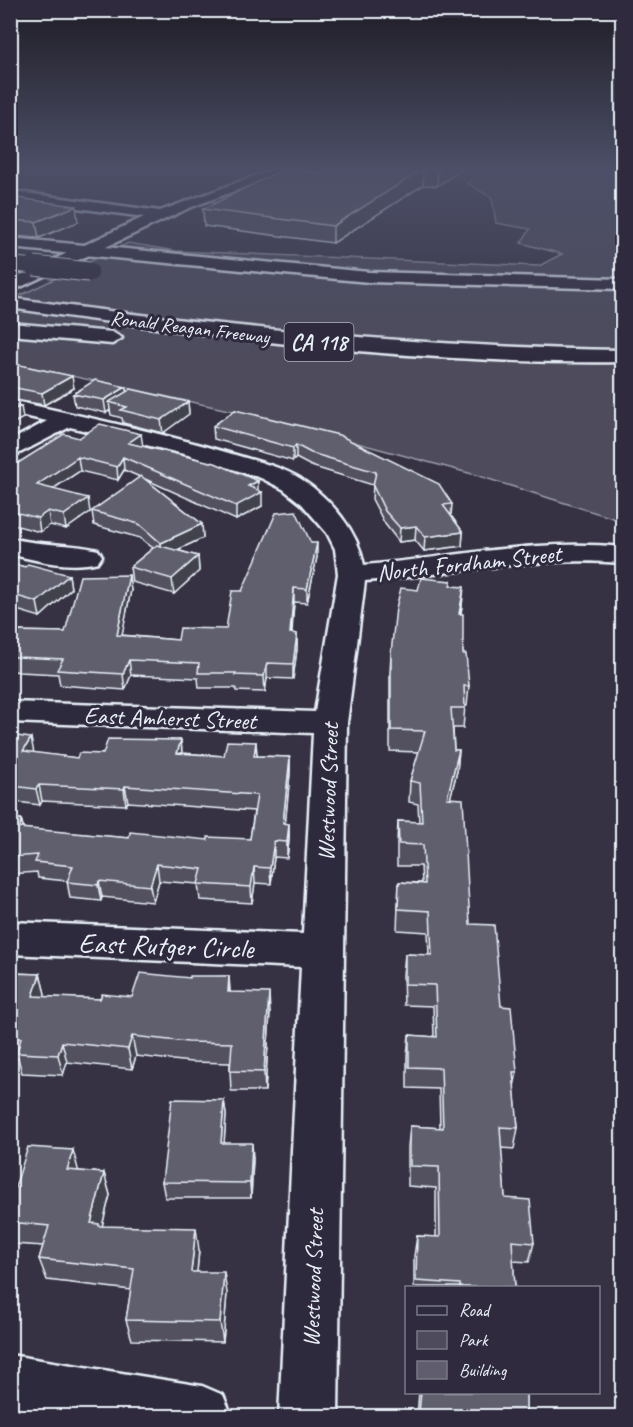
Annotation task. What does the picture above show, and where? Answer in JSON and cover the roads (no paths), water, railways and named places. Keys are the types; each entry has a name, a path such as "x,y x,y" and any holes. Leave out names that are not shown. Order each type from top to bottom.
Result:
{"main road":[{"path":"13,298 78,249 106,234"},
{"path":"10,276 115,234"},
{"path":"10,243 369,277 622,284"},
{"name":"Ronald Reagan Freeway","path":"10,264 111,274"},
{"name":"CA 118","path":"348,292 622,296"},
{"name":"Ronald Reagan Freeway","path":"13,298 284,339 492,353 622,356"},
{"path":"10,329 128,340"},
{"path":"175,344 352,357 622,363"},
{"name":"Westwood Street","path":"10,406 241,463 292,484 311,499 339,531 348,549 352,574 330,723 309,1416"},
{"path":"10,451 66,420"},
{"path":"10,546 38,553 88,556"},
{"name":"North Fordham Street","path":"352,574 393,572 533,553 622,555"},
{"name":"East Amherst Street","path":"10,712 124,718 330,723"},
{"name":"East Rutger Circle","path":"10,938 322,951"},
{"path":"10,1384 202,1416"}]}
